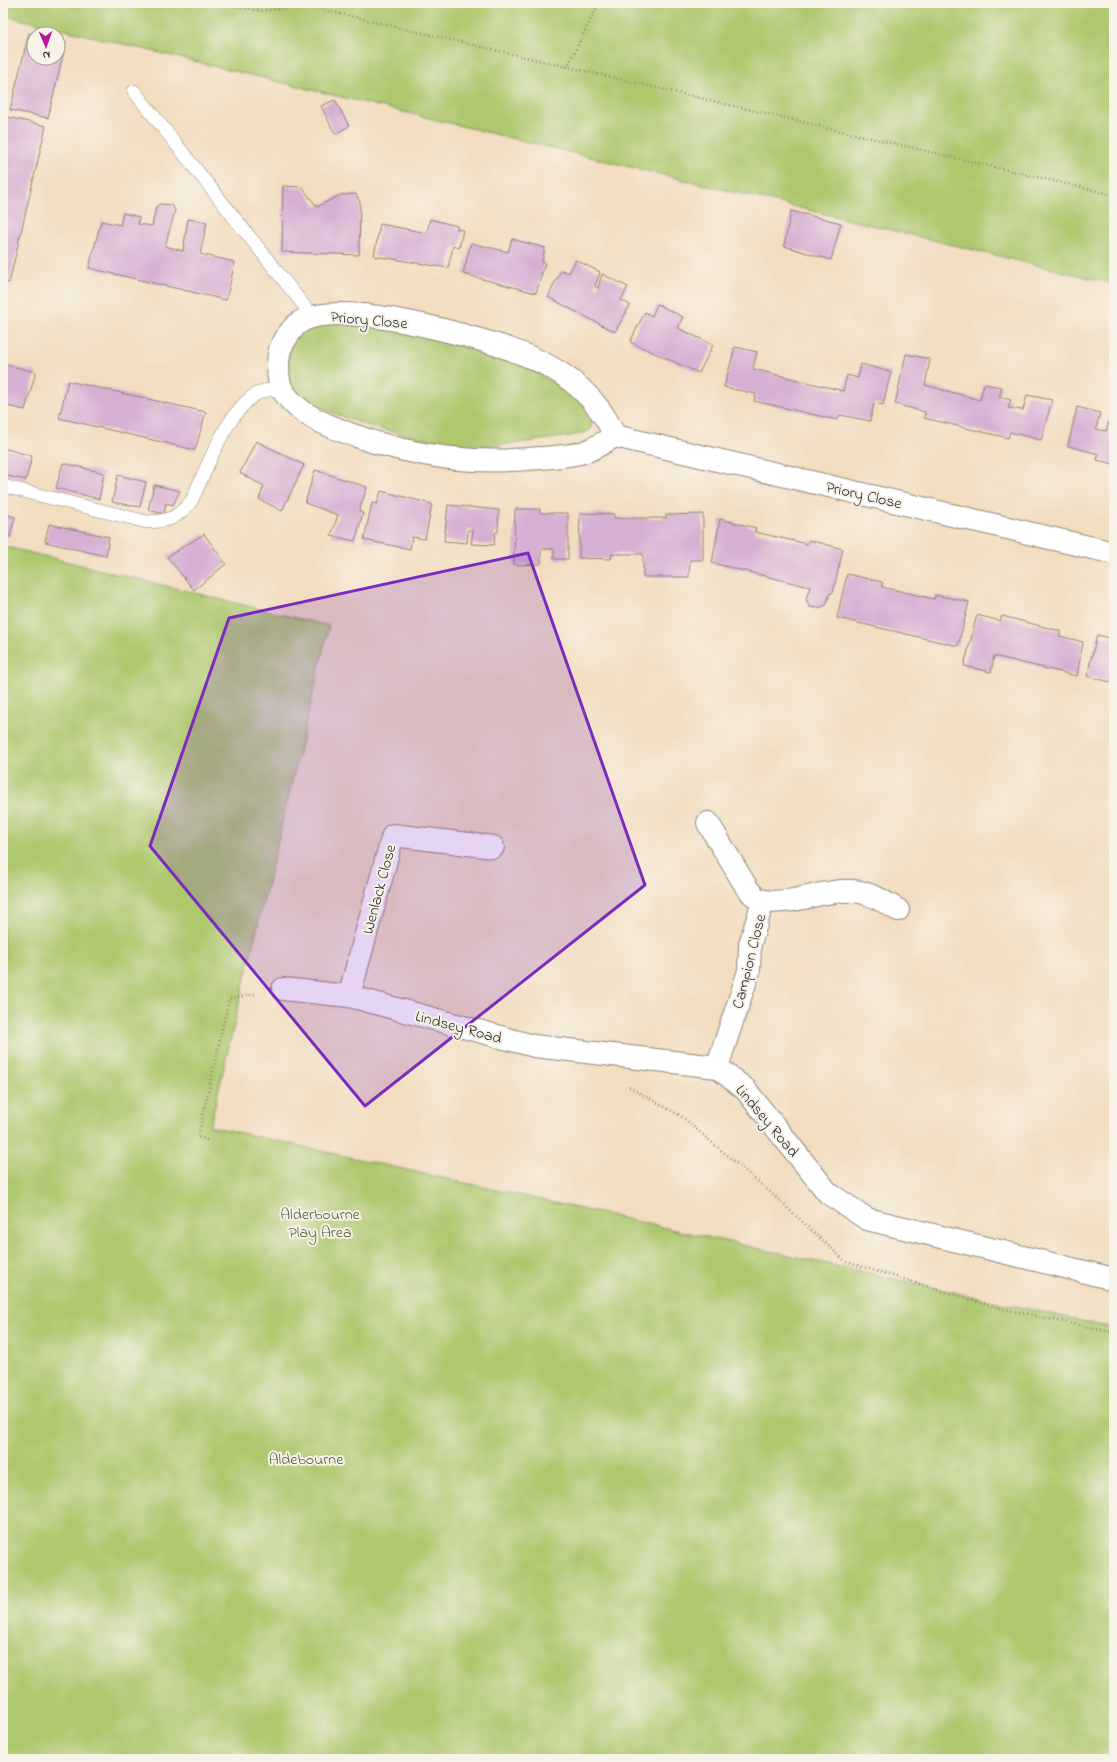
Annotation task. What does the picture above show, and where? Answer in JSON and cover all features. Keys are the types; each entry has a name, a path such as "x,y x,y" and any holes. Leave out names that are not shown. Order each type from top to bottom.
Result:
{"street":[{"name":"Priory Close","path":"281,389 278,353 288,334 299,323 313,317 329,314 405,322 496,344 543,362 565,374 593,400 607,419 615,436 1114,553"},
{"path":"281,389 296,406 309,416 331,427 405,452 450,460 512,461 566,456 586,451 615,436"},
{"path":"708,823 747,888 753,895 763,901 795,900 852,891 862,892 898,910"},
{"name":"Wenlack Close","path":"349,996 393,835 493,847"},
{"name":"Campion Close","path":"717,1067 749,971 750,944 763,901"},
{"name":"Lindsey Road","path":"283,989 349,996 534,1046 717,1067 745,1089 828,1193 867,1219 1114,1279"}],"lane":[{"path":"134,92 313,317"},
{"path":"3,486 147,522 167,521 184,510 192,500 229,422 241,406 262,392 281,389"}],"path":[{"path":"218,3 261,11 307,6 1114,195"},
{"path":"567,67 599,3"},
{"path":"207,1140 198,1137 229,999 283,989"}],"highlighted area":[{"path":"528,553 645,885 365,1106 150,846 229,618"}],"green space":[{"path":"3,3 1114,3 1114,284 66,30 66,26 48,26 3,15"},
{"path":"376,322 516,361 564,389 587,407 593,418 590,430 570,436 505,444 479,445 437,441 392,432 348,419 310,402 296,390 286,375 291,340 306,324"},
{"name":"Aldebourne","path":"3,546 329,626 210,1126 1114,1328 1114,1759 3,1759"}],"building":[{"path":"26,45 26,66 60,66 48,118 10,110"},
{"path":"335,100 349,126 335,134 321,106"},
{"path":"7,117 46,126 9,283 3,281 3,133"},
{"path":"283,186 302,187 317,207 340,195 356,194 360,202 359,255 282,252"},
{"path":"160,204 172,205 175,211 165,246 183,251 188,219 207,222 200,254 235,262 226,300 89,268 101,221 120,225 123,213 139,217 138,224 152,226 156,207"},
{"path":"791,211 841,223 831,260 784,246"},
{"path":"430,219 457,226 457,229 463,230 459,248 453,246 448,268 374,256 380,224 427,233"},
{"path":"512,239 545,248 542,262 545,263 536,293 463,274 471,243 508,252"},
{"path":"576,260 600,272 595,286 598,288 602,274 628,287 621,300 630,305 615,332 548,297 561,270 569,273"},
{"path":"657,304 683,317 678,328 713,345 699,373 630,342 645,312 652,316"},
{"path":"735,347 757,352 753,369 843,391 847,375 858,378 861,364 891,372 883,405 874,403 870,421 840,415 837,420 754,401 756,394 724,387"},
{"path":"906,354 930,359 925,385 980,400 984,384 1002,387 999,397 1011,400 1008,408 1023,410 1027,395 1052,400 1041,440 1010,432 1008,438 924,418 925,412 895,404"},
{"path":"3,364 36,372 25,410 3,405"},
{"path":"68,381 206,412 195,450 59,418"},
{"path":"1114,404 1114,464 1097,460 1099,454 1068,446 1077,407 1100,413 1096,429 1106,431"},
{"path":"256,441 304,465 282,511 259,499 264,486 240,473"},
{"path":"3,448 32,456 26,480 3,475"},
{"path":"63,463 104,473 99,499 56,488"},
{"path":"315,470 367,487 359,512 363,513 355,541 331,536 338,515 305,503"},
{"path":"118,475 146,482 140,507 112,502"},
{"path":"154,485 180,491 173,505 166,503 164,514 148,510"},
{"path":"381,491 432,504 425,539 412,537 410,549 364,540 372,503 377,504"},
{"path":"448,505 499,510 498,532 495,533 494,545 471,544 473,530 468,530 467,543 444,541"},
{"path":"515,509 540,509 540,513 568,513 568,559 554,559 554,549 541,549 541,564 514,565"},
{"path":"580,513 614,514 614,518 666,518 666,515 703,514 703,560 690,560 689,577 643,577 643,554 612,554 611,559 579,558"},
{"path":"3,514 15,517 10,537 3,536"},
{"path":"720,519 756,528 755,532 807,544 809,540 843,549 833,593 830,593 826,605 818,608 810,607 806,599 810,587 712,563"},
{"path":"49,524 109,537 106,556 45,542"},
{"path":"204,534 226,564 194,590 167,557"},
{"path":"847,574 882,582 882,587 934,599 935,595 969,602 958,646 837,618"},
{"path":"977,615 1000,621 1002,616 1060,631 1060,636 1083,642 1077,676 994,656 991,672 964,666"},
{"path":"1097,635 1114,639 1114,683 1087,676"}],"park label":[{"name":"Alderbourne Play Area","path":"320,1222"}]}
